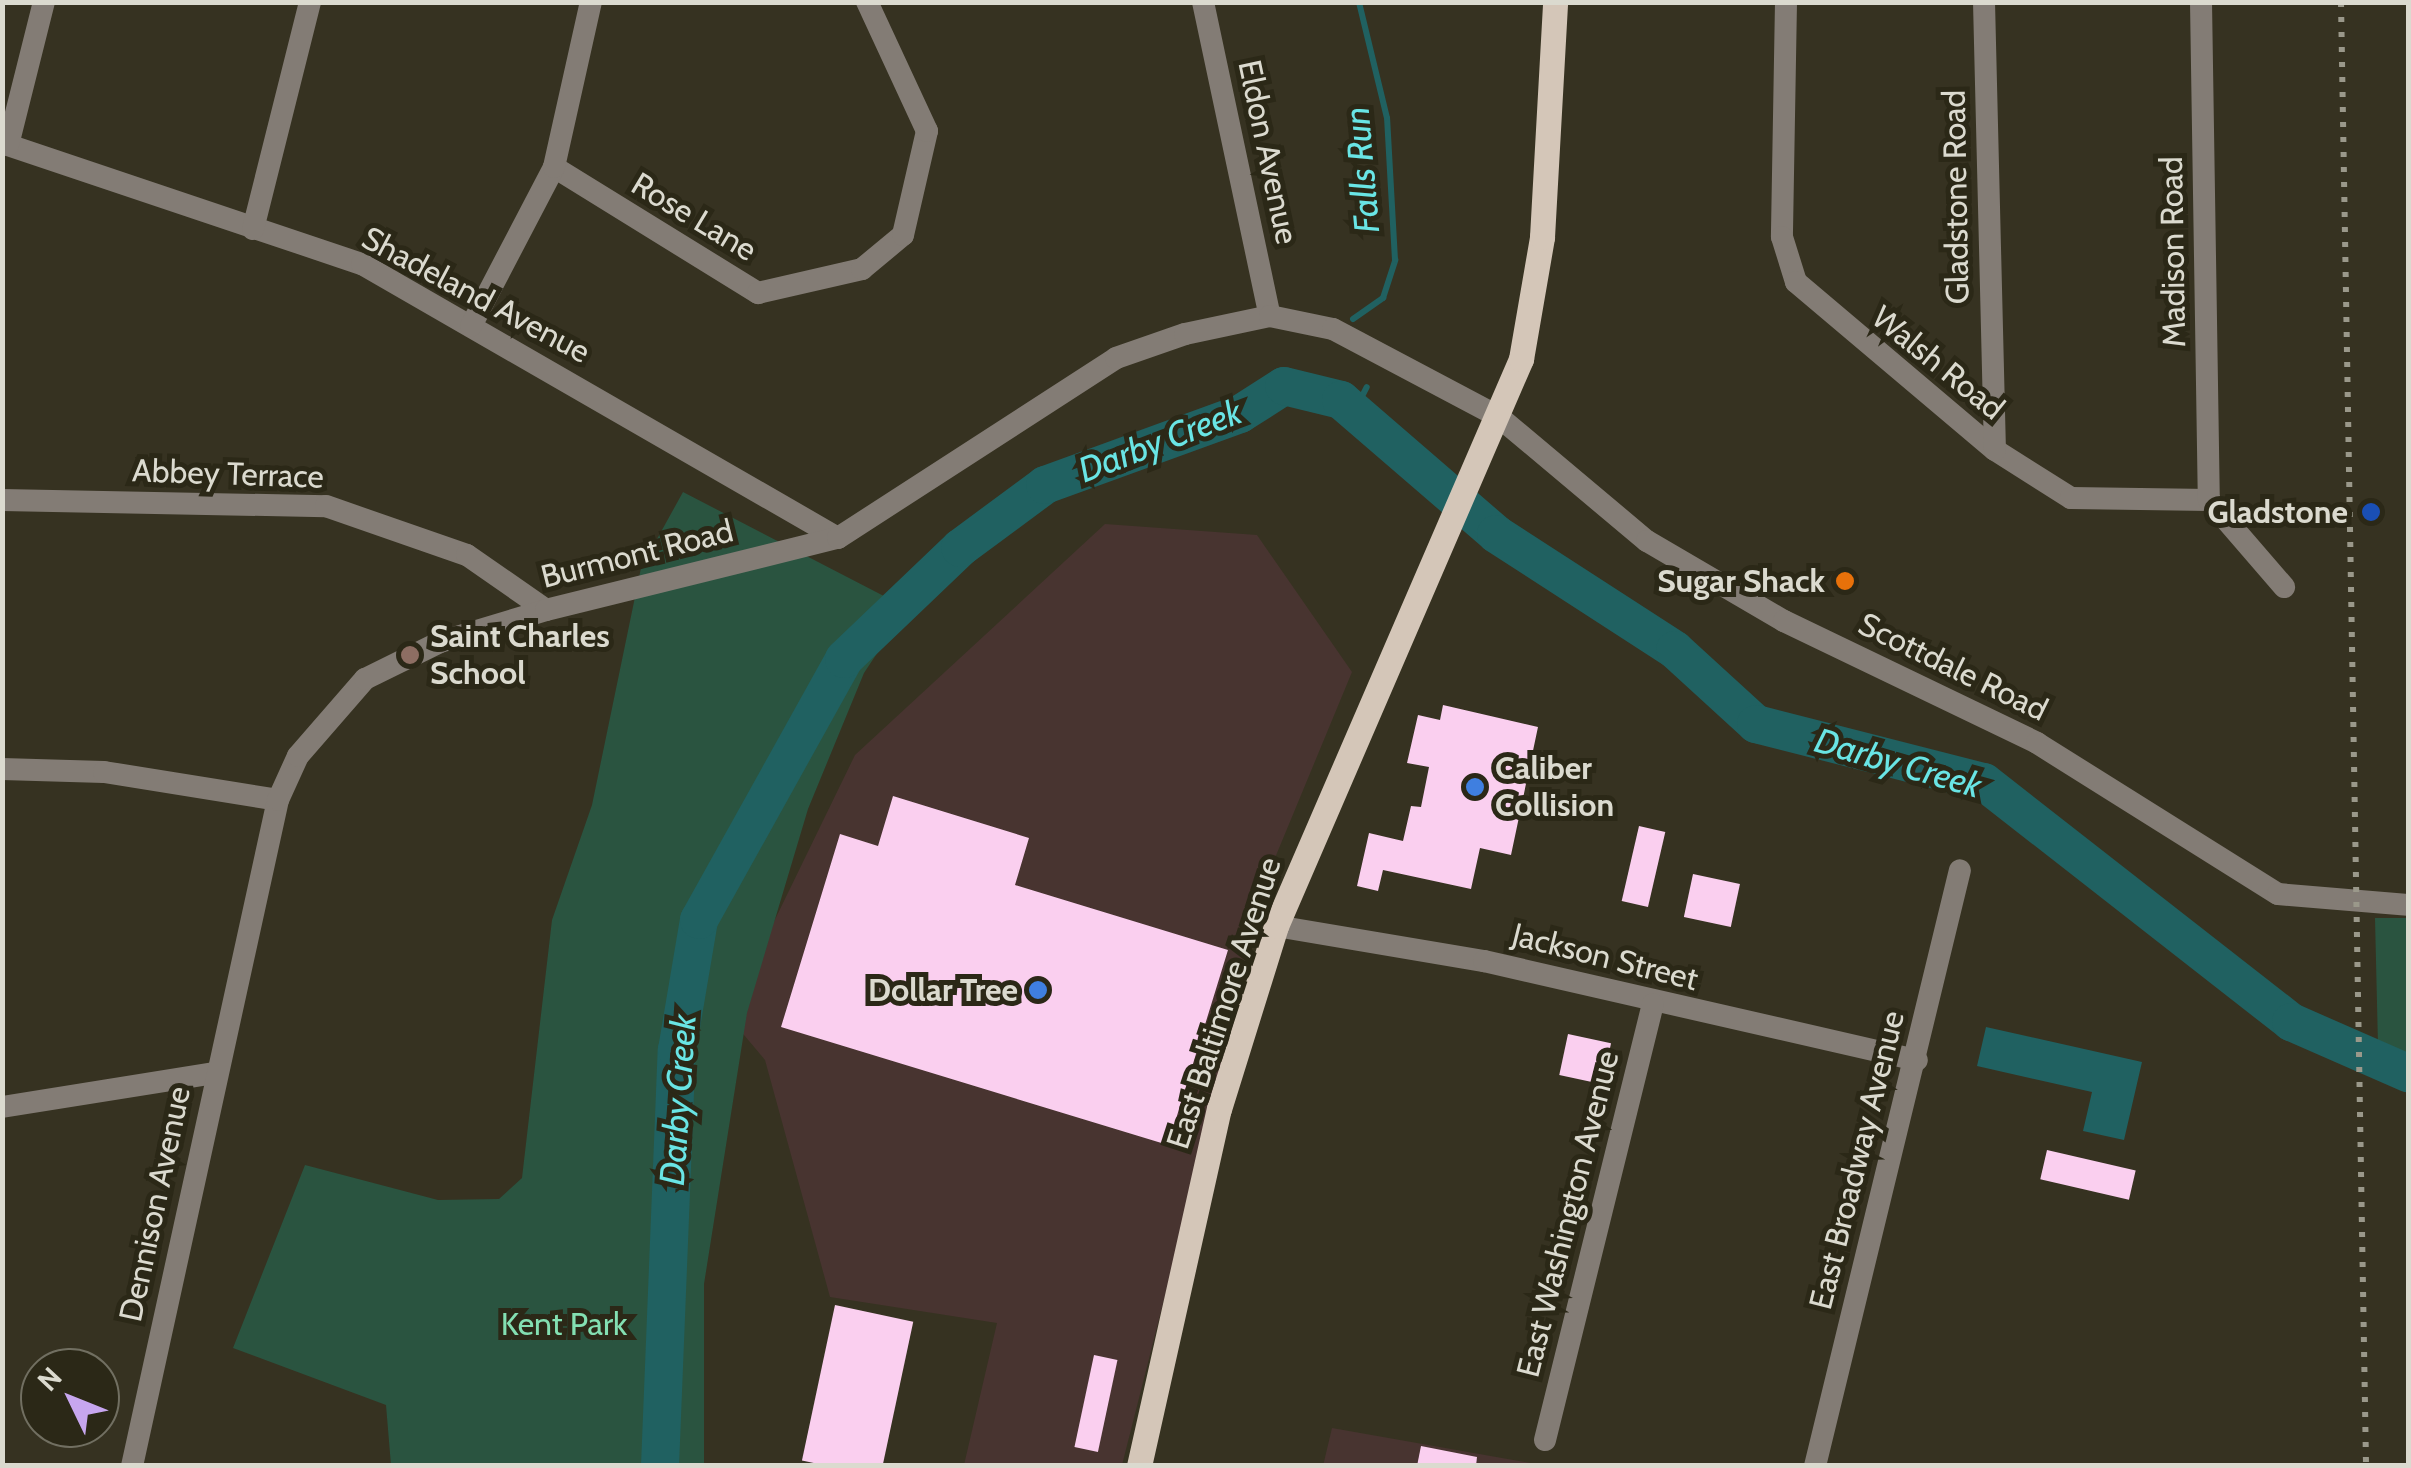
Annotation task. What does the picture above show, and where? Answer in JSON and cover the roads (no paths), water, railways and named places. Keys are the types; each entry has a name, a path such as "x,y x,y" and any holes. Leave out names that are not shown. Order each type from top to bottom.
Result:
{"main road":[{"name":"East Baltimore Avenue","path":"1138,1466 1219,1109 1276,926 1499,418 1521,358 1542,237 1556,2"}],"street":[{"path":"5,144 44,2"},
{"path":"253,229 310,2"},
{"path":"471,326 554,167 592,2"},
{"name":"Rose Lane","path":"554,167 758,292 862,269 903,235 928,130 867,2"},
{"name":"Eldon Avenue","path":"1203,2 1270,316"},
{"name":"Walsh Road","path":"1786,2 1782,237 1796,282 1996,450 2071,498 2209,500"},
{"name":"Gladstone Road","path":"1984,2 1996,450"},
{"name":"Madison Road","path":"2201,2 2209,500"},
{"name":"Shadeland Avenue","path":"5,144 362,264 838,538"},
{"name":"Burmont Road","path":"216,1073 278,800 298,756 364,679 440,642 546,610 838,538 1116,358 1270,316 1332,329 1499,418"},
{"name":"Scottdale Road","path":"1499,418 1646,541 1784,621 2037,743 2278,894 2408,904"},
{"name":"Abbey Terrace","path":"2,500 326,506 467,556 546,610"},
{"path":"2209,500 2284,587"},
{"path":"2,769 104,772 278,800"},
{"name":"East Broadway Avenue","path":"1815,1466 1960,870"},
{"name":"Jackson Street","path":"1276,926 1484,961 1654,1004 1916,1060"},
{"name":"East Washington Avenue","path":"1545,1440 1654,1004"},
{"path":"2,1107 216,1073"},
{"name":"Dennison Avenue","path":"132,1466 216,1073"}],"water":[{"path":"1986,1027 2142,1062 2124,1140 2083,1131 2092,1092 1977,1066"}],"waterway":[{"name":"Falls Run","path":"1353,319 1383,298 1395,260 1387,118 1359,2"},
{"name":"Darby Creek","path":"660,1466 677,1050 699,920 844,659 960,548 1045,485 1240,414 1284,386 1341,400 1496,534 1675,650 1756,724 1984,782 2291,1022 2408,1073"},
{"path":"1354,412 1367,387"}],"railway":[{"path":"2341,2 2366,1466"}],"place":[{"name":"Gladstone","path":"2371,512"},
{"name":"Sugar Shack","path":"1845,581"},
{"name":"Saint Charles School","path":"410,655"},
{"name":"Caliber Collision","path":"1475,787"},
{"name":"Dollar Tree","path":"1038,990"}],"park label":[{"name":"Kent Park","path":"564,1324"}]}
